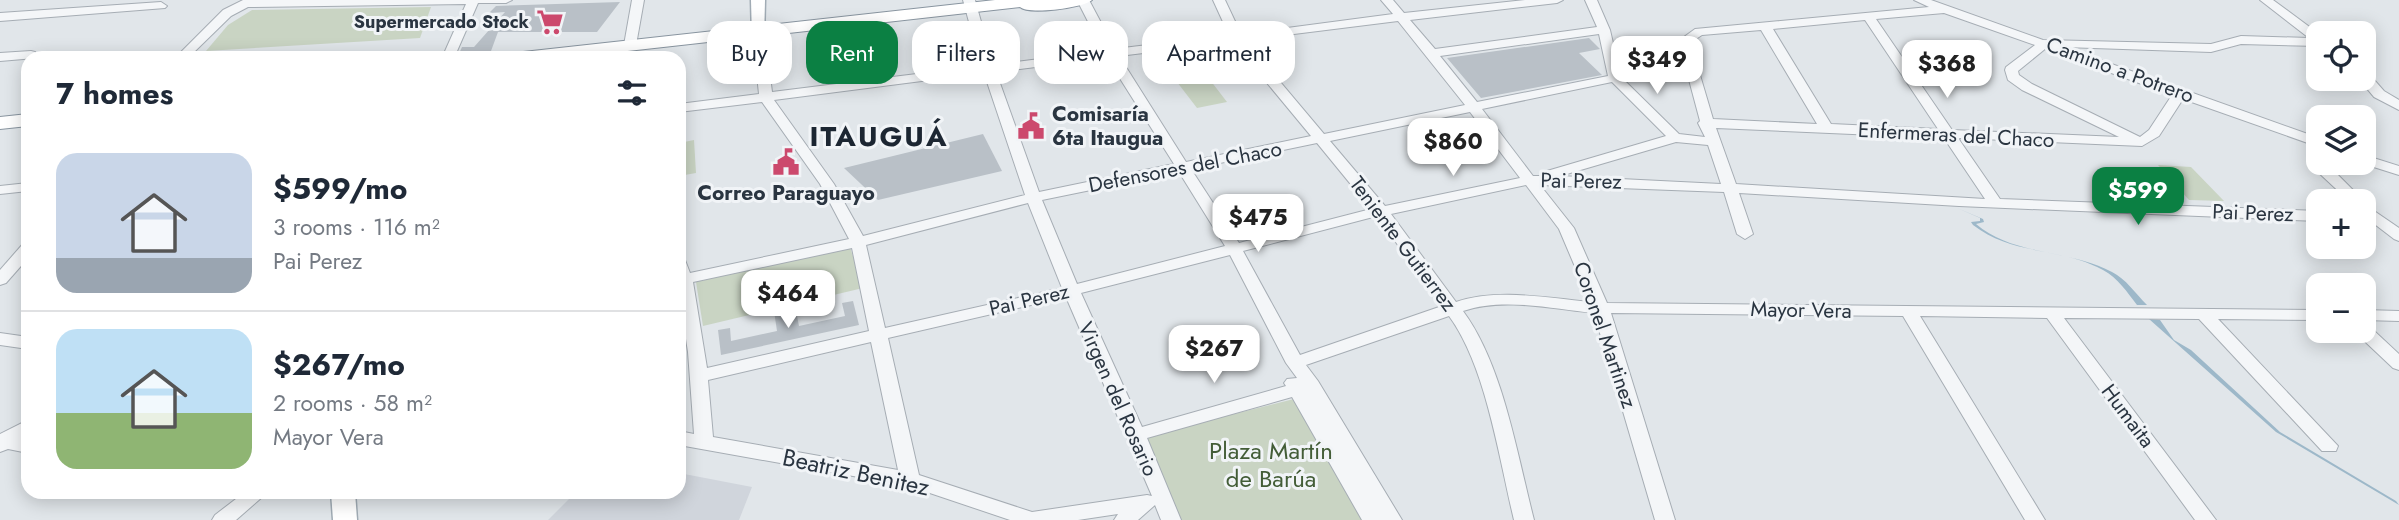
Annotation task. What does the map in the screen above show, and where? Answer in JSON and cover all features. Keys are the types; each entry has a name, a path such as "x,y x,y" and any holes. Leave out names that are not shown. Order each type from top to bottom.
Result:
{"highway":[{"path":"792,30 1041,0"},
{"path":"971,7 1083,0"},
{"path":"629,51 707,41"},
{"path":"0,116 21,114"},
{"path":"0,123 21,121"}],"main road":[{"path":"758,0 759,21"},
{"path":"344,499 345,520"}],"street":[{"path":"188,51 227,13 250,2 468,0"},
{"path":"451,51 473,0"},
{"path":"481,0 503,0"},
{"path":"629,51 638,0"},
{"path":"1083,0 1094,21"},
{"name":"Teniente Gutierrez","path":"1219,0 1229,21"},
{"name":"Coronel Martinez","path":"1387,0 1432,53 1566,228 1601,308 1665,520"},
{"path":"1295,31 1557,0"},
{"path":"1591,0 1604,30 1615,78 1675,138"},
{"name":"Camino a Potrero","path":"1920,0 2306,138"},
{"path":"2266,0 2306,31"},
{"path":"0,17 160,6"},
{"path":"1745,234 1732,189 1705,123 1689,41 1695,34 1946,9"},
{"path":"1869,18 1995,203"},
{"path":"1765,26 1827,129"},
{"path":"1432,53 1604,30"},
{"path":"2181,92 2154,133 2142,142 2056,103 2013,78 2011,70 2045,43 2211,48 2241,40 2306,41"},
{"path":"0,57 21,56"},
{"name":"Defensores del Chaco","path":"686,273 858,242 1035,197 1615,78 1695,72"},
{"path":"686,107 912,79"},
{"path":"1128,81 1234,248 1295,363 1302,384 1372,520"},
{"path":"764,84 766,98 827,184 858,242 910,479"},
{"name":"Virgen del Rosario","path":"994,84 1070,291 1147,457 1171,520"},
{"name":"Teniente Gutierrez","path":"1275,84 1381,211 1469,331 1484,364 1524,520"},
{"path":"2376,91 2399,106"},
{"path":"2379,94 2399,91"},
{"name":"Enfermeras del Chaco","path":"1705,123 2142,142"},
{"path":"1531,180 1675,138 1715,142"},
{"path":"2376,163 2399,171"},
{"path":"2329,175 2344,189"},
{"name":"Pai Perez","path":"698,376 1070,291 1381,211 1531,180 1562,179 1937,201 2306,215"},
{"path":"0,190 21,188"},
{"path":"2376,220 2399,236"},
{"path":"0,280 21,264"},
{"name":"Mayor Vera","path":"1295,363 1451,308 1504,300 1601,308 2306,314"},
{"path":"686,304 698,376 704,442"},
{"path":"1908,311 2035,520"},
{"name":"Humaita","path":"2051,312 2206,520"},
{"path":"2205,314 2281,398 2329,446"},
{"path":"2376,315 2399,316"},
{"path":"0,339 21,342"},
{"path":"2376,342 2399,364"},
{"path":"1134,431 1302,384"},
{"path":"1302,384 1392,520"},
{"path":"2,443 21,431"},
{"name":"Beatriz Benitez","path":"686,439 910,479 1030,519"},
{"path":"2,443 21,445"},
{"path":"1124,520 1147,502 1154,481"},
{"path":"222,520 249,499"},
{"path":"1030,519 1147,502"}],"shaded area":[{"path":"686,474 752,487 739,520 548,520 569,499 686,499"}],"green space":[{"path":"431,7 420,38 206,51 228,25 252,10"},
{"path":"1179,84 1213,84 1227,102 1197,108"},
{"path":"694,140 696,173 686,175 686,142"},
{"path":"2158,165 2191,167 2224,201 2189,200"},
{"path":"850,247 863,288 703,326 696,282"},
{"name":"Plaza Martín de Barúa","path":"1298,398 1366,520 1176,520 1142,437"}],"water":[{"path":"1957,208 1983,219 1984,222 1976,224 1991,234 2007,242 2044,252 2021,247 2004,242 1988,235 1971,222 1980,221 1980,218"},
{"path":"2071,258 2117,275 2147,305 2137,305 2108,273"},
{"path":"2149,319 2160,320 2174,340 2191,350 2280,432 2399,505 2276,432"}],"building":[{"name":"Supermercado Stock","path":"620,2 597,32 498,32 491,51 460,51 462,47 474,47 505,12 489,13 496,6"},
{"path":"1589,38 1600,49 1579,53 1602,75 1481,98 1447,58"},
{"path":"983,134 1002,171 878,200 844,168"},
{"path":"853,301 859,325 721,355 718,330 730,328 731,341 777,331 774,311 795,306 799,326 845,316 842,303"}],"place":[{"name":"Supermercado Stock","path":"550,22"},
{"name":"Comisaría 6ta Itaugua","path":"1031,126"},
{"name":"Correo Paraguayo","path":"786,162"}],"district":[{"name":"ITAUGUÁ","path":"879,136"}]}
